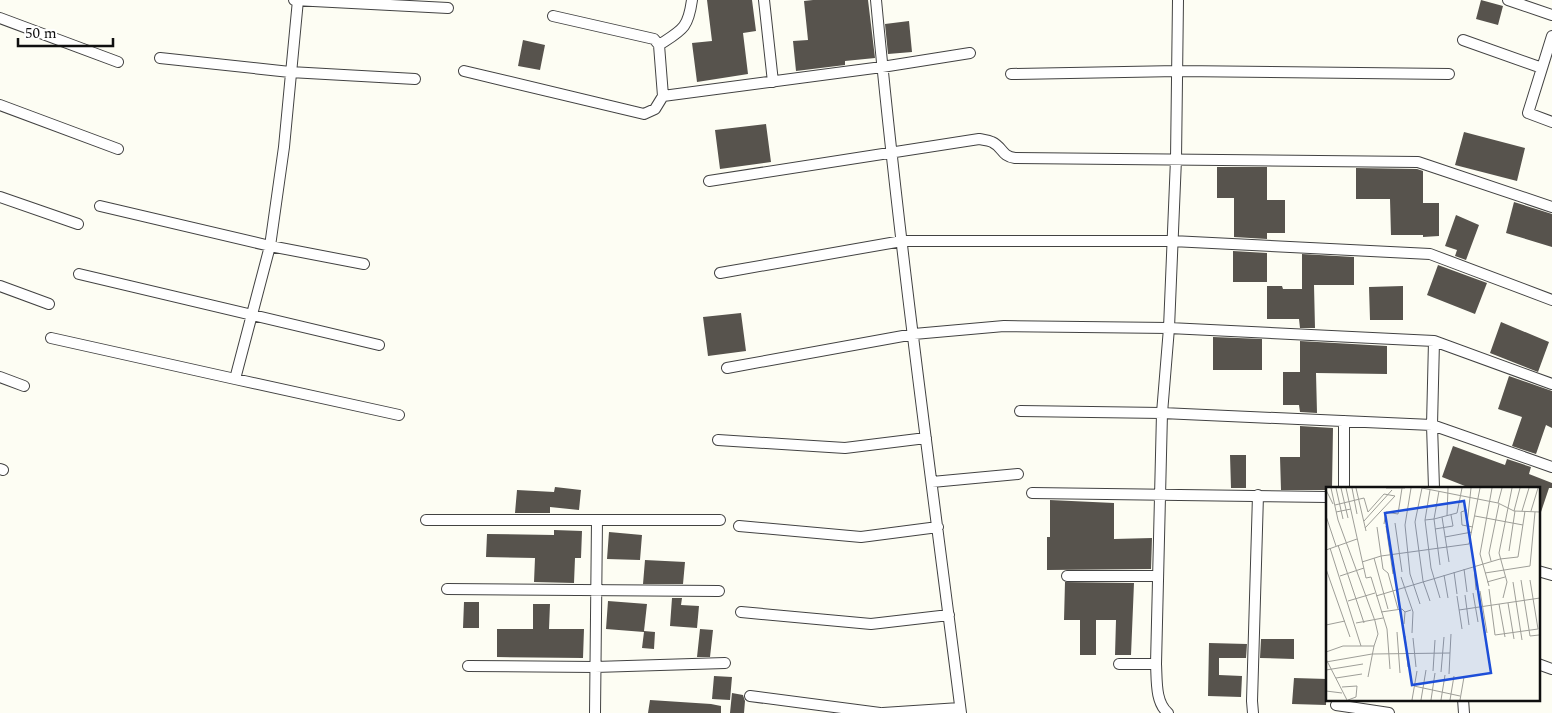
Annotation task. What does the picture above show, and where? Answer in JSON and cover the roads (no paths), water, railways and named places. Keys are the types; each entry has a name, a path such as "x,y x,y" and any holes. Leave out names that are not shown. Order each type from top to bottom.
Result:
{"street":[{"path":"294,0 448,8"},
{"path":"235,379 270,246 284,147 298,0"},
{"path":"659,45 682,30 690,17 692,0"},
{"path":"764,0 773,82"},
{"path":"750,696 881,713 960,711 902,241 876,0"},
{"path":"1168,713 1163,709 1159,701 1156,664 1162,413 1169,328 1176,159 1178,0"},
{"path":"1508,0 1552,15"},
{"path":"464,70 644,114 655,109 663,96 659,45 654,39 553,16"},
{"path":"0,18 118,62"},
{"path":"1552,36 1528,113 1552,122"},
{"path":"1463,40 1542,68"},
{"path":"663,96 882,67 970,53"},
{"path":"160,58 290,72 415,79"},
{"path":"1011,74 1178,71 1449,74"},
{"path":"0,105 118,149"},
{"path":"709,181 980,139 991,141 1007,157 1016,158 1418,162 1552,207"},
{"path":"0,197 78,224"},
{"path":"100,206 270,246 364,264"},
{"path":"720,273 902,241 1172,241 1430,254 1552,300"},
{"path":"79,274 379,345"},
{"path":"0,286 49,304"},
{"path":"727,368 914,334 1004,326 1169,328 1434,341 1552,384"},
{"path":"50,338 399,415"},
{"path":"1434,341 1432,425 1434,487"},
{"path":"0,377 24,386"},
{"path":"1020,411 1162,413 1432,425 1552,467"},
{"path":"1344,421 1344,487"},
{"path":"718,440 844,448 926,438"},
{"path":"932,482 1018,474"},
{"path":"1032,493 1326,496"},
{"path":"1253,713 1258,495"},
{"path":"426,520 720,520"},
{"path":"595,713 597,520"},
{"path":"739,526 860,537 938,527"},
{"path":"1067,576 1158,576"},
{"path":"447,589 718,591"},
{"path":"741,612 871,624 949,615"},
{"path":"468,666 595,667 725,662"},
{"path":"1119,664 1156,664"},
{"path":"1540,665 1552,669"},
{"path":"1463,700 1464,713"},
{"path":"1335,706 1389,713"}]}
